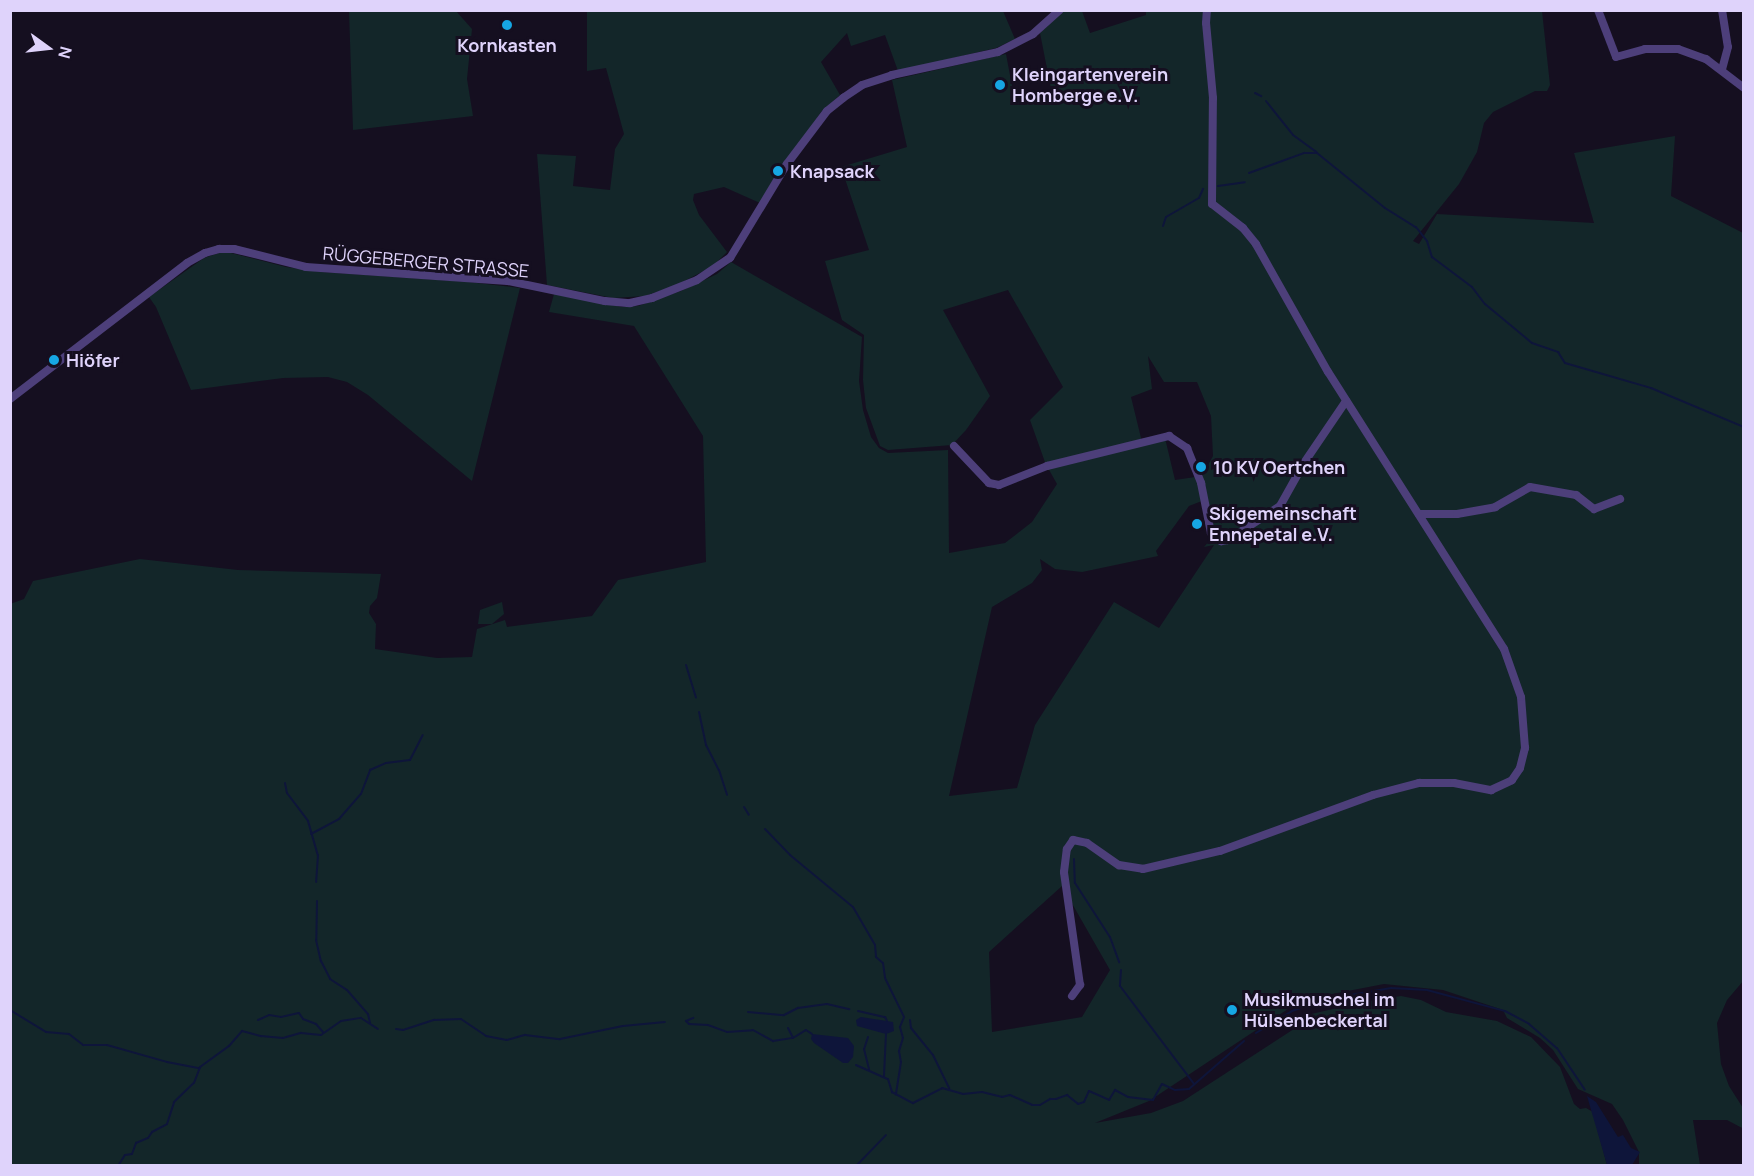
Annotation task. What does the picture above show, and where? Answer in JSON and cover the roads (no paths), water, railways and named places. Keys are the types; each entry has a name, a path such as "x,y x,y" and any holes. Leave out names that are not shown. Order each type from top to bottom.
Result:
{"street":[{"name":"RÜGGEBERGER STRASSE","path":"10,399 187,263 205,253 219,249 234,249 306,267 508,281 605,301 630,303 652,298 697,280 730,258 787,164 827,111 843,98 862,85 892,75 998,52 1034,34 1060,10"},
{"path":"1072,996 1080,985 1064,872 1067,849 1073,840 1087,843 1119,865 1143,869 1220,851 1373,795 1419,783 1454,783 1491,790 1512,780 1520,768 1525,748 1521,697 1504,649 1346,401 1256,244 1243,228 1212,204 1213,98 1206,23 1207,10"},
{"path":"1598,10 1616,57 1645,49 1678,49 1693,53 1722,69 1743,88"},
{"path":"1722,10 1728,46 1722,69"},
{"path":"954,446 989,483 999,485 1047,466 1169,436 1187,448 1201,483 1211,533 1221,541 1264,518 1280,506 1304,463 1346,401"},
{"path":"1419,513 1457,514 1495,507 1530,488 1576,495 1594,509 1620,499"}],"water":[{"path":"861,1017 893,1022 894,1031 886,1034 857,1026 856,1020"},
{"path":"812,1034 848,1038 854,1046 853,1057 848,1063 843,1063 814,1043 811,1039"},
{"path":"1587,1096 1596,1102 1618,1137 1623,1135 1631,1148 1640,1152 1632,1165 1607,1165"}],"waterway":[{"path":"1255,93 1261,96"},
{"path":"1266,101 1293,135 1316,152"},
{"path":"1249,173 1304,153 1317,153 1385,208 1416,227 1427,241 1432,257 1472,287 1485,304 1532,343 1558,352 1565,363 1651,388 1744,427"},
{"path":"1218,186 1245,182"},
{"path":"1163,226 1166,217 1199,198 1203,189"},
{"path":"686,665 696,697"},
{"path":"699,712 706,745 719,770 727,795"},
{"path":"311,834 339,819 361,794 370,770 386,763 410,760 423,735"},
{"path":"285,783 287,793 308,821 318,855 316,882"},
{"path":"744,807 749,815"},
{"path":"765,829 790,855 853,907 875,945 876,957 883,963 885,978 904,1017 900,1027 903,1038 899,1051 901,1062 896,1095"},
{"path":"1074,859 1075,883 1110,937 1119,962"},
{"path":"317,901 316,940 321,961 330,979 347,990 368,1014 370,1023"},
{"path":"1121,970 1120,986 1194,1084"},
{"path":"1256,1033 1292,1011 1327,999 1391,988 1427,990 1505,1011 1529,1024 1557,1048 1585,1090"},
{"path":"748,1012 784,1015 798,1008 827,1004 849,1009"},
{"path":"10,1010 46,1032 69,1034 83,1045 107,1045 167,1062 199,1068"},
{"path":"858,1011 885,1017 887,1021"},
{"path":"258,1020 269,1015 281,1017 299,1013 303,1019 316,1024 323,1032"},
{"path":"118,1166 125,1155 132,1154 136,1143 148,1138 152,1132 167,1124 174,1102 194,1083 200,1067 229,1046 242,1031 283,1038 301,1033 321,1035 341,1021 361,1018 378,1029"},
{"path":"686,1021 693,1018"},
{"path":"396,1029 403,1030 434,1020 461,1019 486,1036 507,1040 525,1035 560,1039 623,1026 665,1022"},
{"path":"910,1020 911,1028 933,1055 949,1088"},
{"path":"686,1021 689,1024 708,1025 727,1032 753,1030 773,1041 793,1038 806,1030 812,1034"},
{"path":"788,1028 793,1038"},
{"path":"884,1076 886,1034"},
{"path":"868,1037 864,1049 869,1069"},
{"path":"856,1065 888,1079 892,1092 913,1103 942,1088 963,1094 982,1092 1002,1097 1010,1095 1032,1105 1040,1105 1050,1099 1067,1095 1078,1104 1084,1102 1089,1091 1109,1100 1115,1090 1128,1097 1153,1100 1162,1084 1175,1090 1189,1089 1244,1041"},
{"path":"856,1166 886,1135"}],"place":[{"name":"Kornkasten","path":"507,25"},
{"name":"Kleingartenverein Homberge e.V.","path":"1000,85"},
{"name":"Knapsack","path":"778,171"},
{"name":"Hiöfer","path":"54,360"},
{"name":"10 KV Oertchen","path":"1201,467"},
{"name":"Skigemeinschaft Ennepetal e.V.","path":"1197,524"},
{"name":"Musikmuschel im Hülsenbeckertal","path":"1232,1010"}]}
